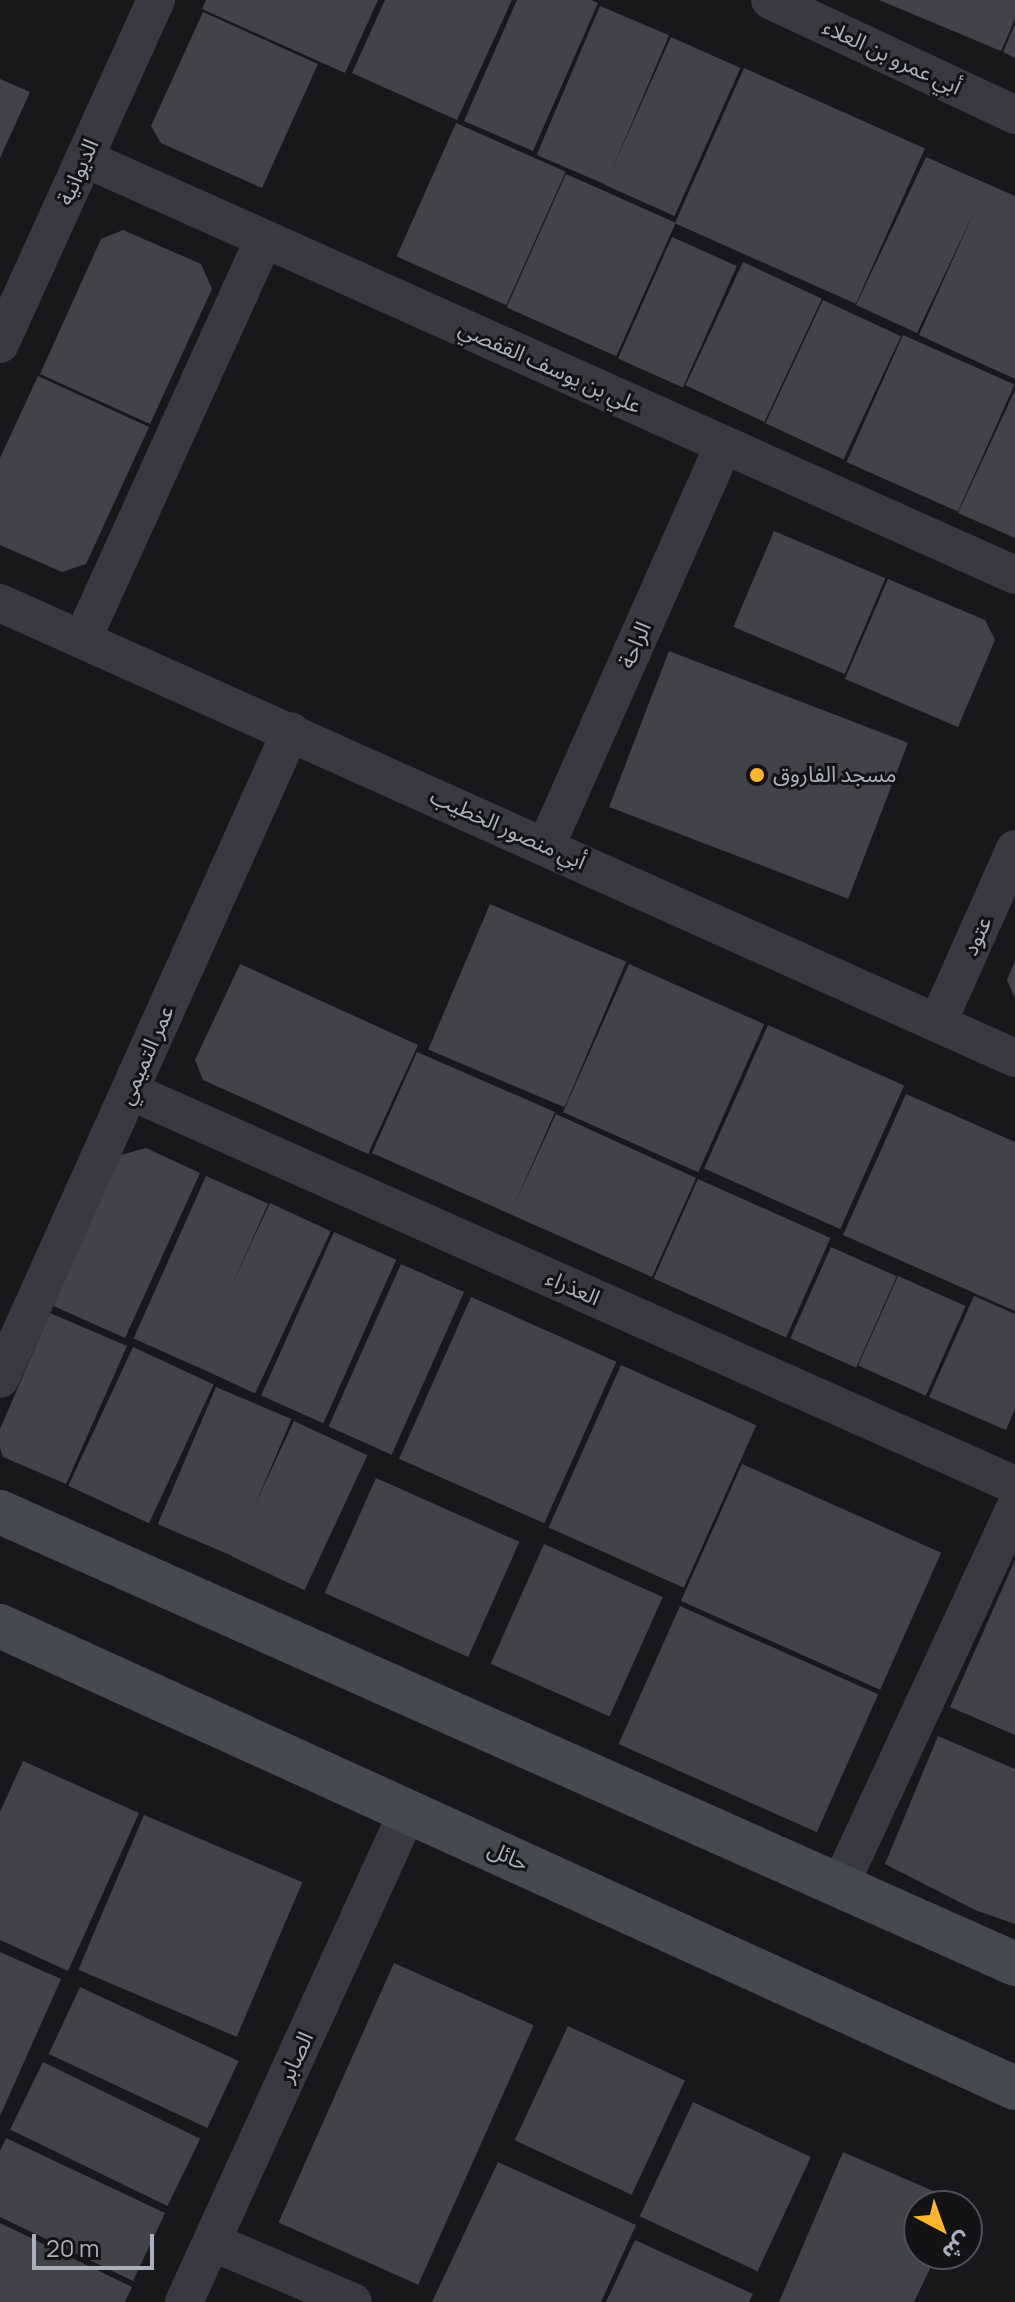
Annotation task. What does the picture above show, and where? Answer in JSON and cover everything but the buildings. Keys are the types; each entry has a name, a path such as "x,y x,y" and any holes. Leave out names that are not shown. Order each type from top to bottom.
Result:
{"street":[{"name":"الديوانية","path":"0,344 156,0"},
{"name":"أبي عمرو بن العلاء","path":"770,0 1015,115"},
{"name":"علي بن يوسف القفصي","path":"84,158 1015,575"},
{"path":"83,638 264,239"},
{"name":"الراحة","path":"546,846 724,445"},
{"name":"أبي منصور الخطيب","path":"0,603 1015,1058"},
{"name":"عمر التميمي","path":"0,1379 291,731"},
{"name":"عتود","path":"938,1022 1015,849"},
{"name":"العذراء","path":"130,1091 1015,1485"},
{"path":"840,1885 1015,1508"},
{"path":"0,1512 1015,1964"},
{"name":"حائل","path":"0,1626 1015,2088"},
{"name":"الصابر","path":"184,2302 408,1811"},
{"path":"212,2242 353,2302"}],"place":[{"name":"مسجد الفاروق","path":"757,775"}]}
